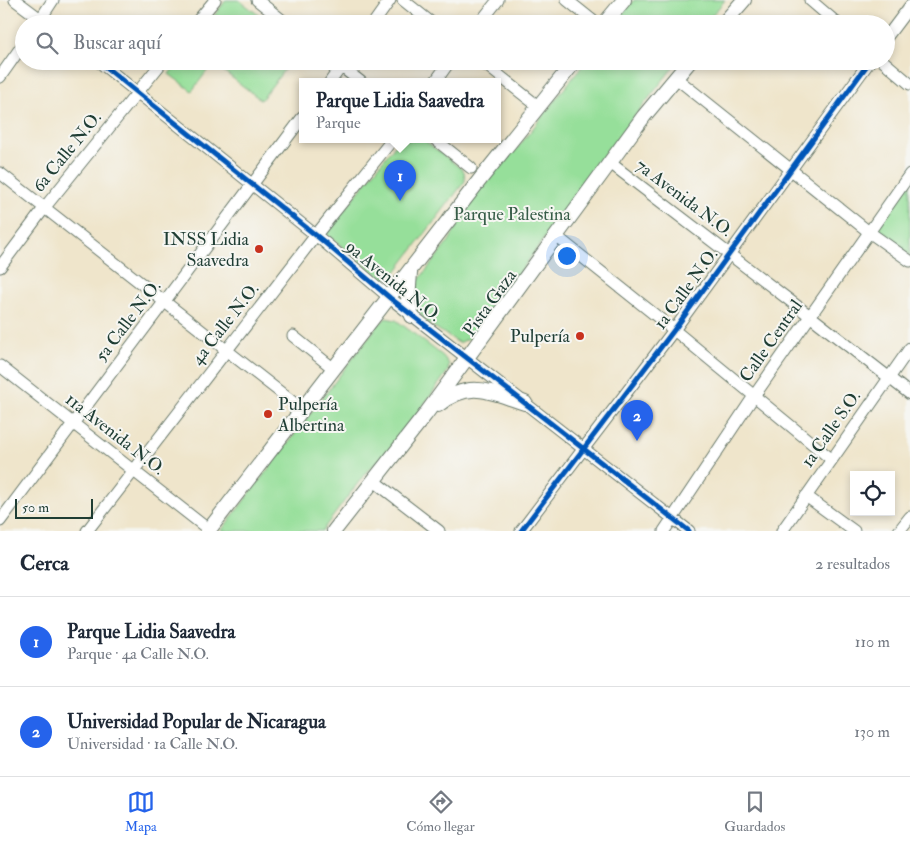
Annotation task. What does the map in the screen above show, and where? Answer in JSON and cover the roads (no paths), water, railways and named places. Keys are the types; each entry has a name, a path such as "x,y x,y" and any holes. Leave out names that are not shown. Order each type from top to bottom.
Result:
{"main road":[{"path":"612,15 624,0"},
{"path":"728,15 738,0"},
{"path":"730,15 744,0"},
{"path":"208,530 568,70"},
{"name":"Pista Gaza","path":"334,531 425,415 609,162 683,70"},
{"path":"410,271 408,301 412,316"},
{"path":"425,415 446,398 469,390 483,390 525,403"}],"street":[{"path":"15,0 33,15"},
{"path":"46,15 53,0"},
{"path":"202,15 214,0"},
{"path":"257,0 276,15"},
{"path":"379,15 390,0"},
{"path":"403,0 422,15"},
{"path":"486,15 498,0"},
{"path":"567,0 586,15"},
{"path":"810,0 828,15"},
{"path":"895,26 910,6"},
{"path":"0,77 15,56"},
{"name":"9a Avenida N.O.","path":"110,70 316,235 412,316 689,531"},
{"name":"6a Calle N.O.","path":"0,267 45,207 156,70"},
{"path":"492,70 539,107"},
{"name":"1a Calle N.O.","path":"521,531 674,330 863,70"},
{"path":"894,70 910,84"},
{"path":"676,78 869,232 910,261"},
{"name":"5a Calle N.O.","path":"0,521 299,122"},
{"name":"4a Calle N.O.","path":"87,531 390,143"},
{"path":"440,143 471,168"},
{"name":"7a Avenida N.O.","path":"609,162 910,394"},
{"path":"0,173 303,410"},
{"name":"Calle Central","path":"664,531 754,396 910,174"},
{"path":"556,236 831,459"},
{"path":"294,336 334,369"},
{"name":"1a Calle S.O.","path":"782,531 910,348"},
{"name":"11a Avenida N.O.","path":"0,366 208,530"},
{"path":"374,481 439,531"},
{"path":"806,496 854,531"},
{"path":"899,531 910,516"}],"place":[{"name":"Parque Lidia Saavedra","path":"400,201"},
{"name":"INSS Lidia Saavedra","path":"259,249"},
{"name":"Pulpería","path":"580,336"},
{"name":"Pulpería Albertina","path":"268,414"},
{"name":"Universidad Popular de Nicaragua","path":"637,441"}],"park label":[{"name":"Parque Palestina","path":"512,214"}]}
